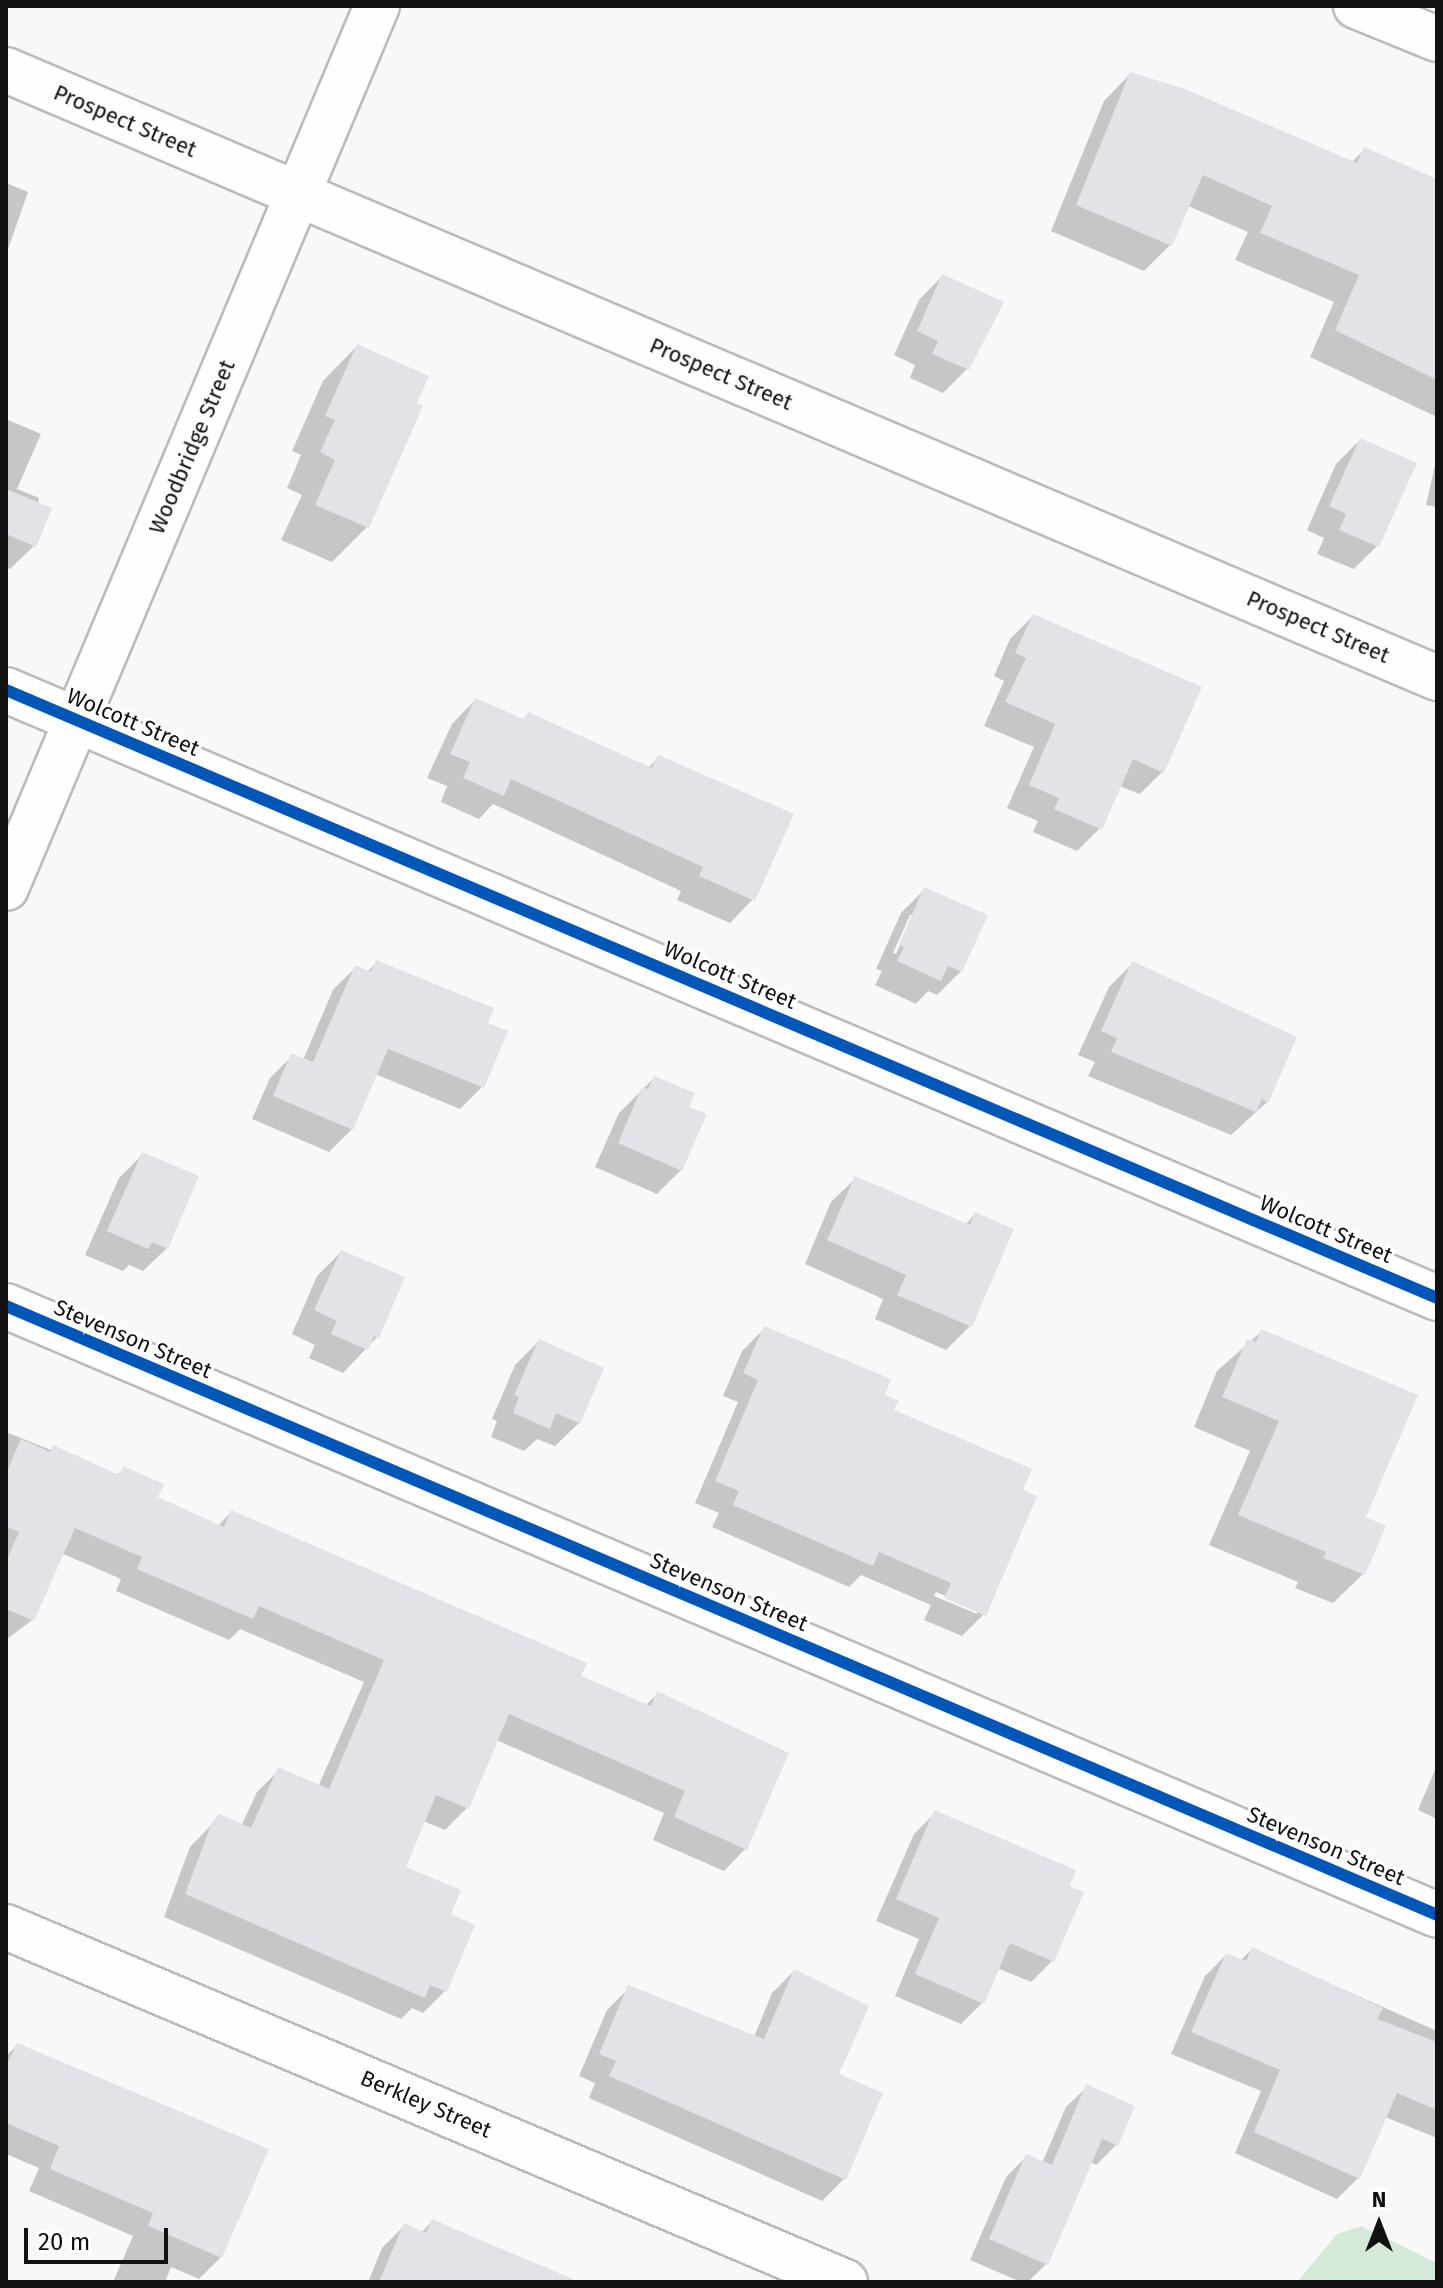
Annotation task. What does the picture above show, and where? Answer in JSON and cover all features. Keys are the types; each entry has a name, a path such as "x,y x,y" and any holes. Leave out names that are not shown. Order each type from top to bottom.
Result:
{"street":[{"name":"Woodbridge Street","path":"6,888 377,6"},
{"path":"1356,6 1437,39"},
{"name":"Prospect Street","path":"6,70 1437,678"},
{"name":"Wolcott Street","path":"6,690 1437,1298"},
{"name":"Stevenson Street","path":"6,1306 1437,1915"},
{"name":"Berkley Street","path":"6,1927 845,2282"}],"green space":[{"path":"1361,2226 1437,2263 1437,2282 1297,2282 1337,2234"}],"building":[{"path":"1130,72 1185,89 1357,163 1364,147 1437,179 1437,380 1335,330 1359,275 1260,233 1272,206 1203,175 1172,246 1076,205"},
{"path":"942,274 1004,302 969,370 932,354 938,341 917,331"},
{"path":"357,344 429,376 417,403 423,406 369,528 315,505 335,460 320,452 335,420 325,416"},
{"path":"1360,438 1417,463 1379,547 1339,530 1346,514 1329,506"},
{"path":"6,489 52,508 36,547 6,534"},
{"path":"1033,614 1202,687 1164,773 1133,759 1102,830 1054,809 1059,798 1029,785 1055,724 1005,702 1026,658 1015,653"},
{"path":"475,698 524,719 528,712 652,768 658,755 794,814 755,901 699,876 703,867 511,779 504,796 463,778 470,762 450,754"},
{"path":"924,887 988,915 962,972 948,966 941,981 897,961 904,947 899,945"},
{"path":"376,960 494,1008 488,1023 508,1031 484,1088 388,1049 353,1130 273,1096 291,1053 313,1062 355,965 371,972"},
{"path":"1132,961 1297,1037 1268,1103 1262,1099 1256,1112 1111,1052 1117,1038 1101,1031"},
{"path":"654,1076 695,1093 689,1107 707,1114 682,1171 618,1143 642,1087 648,1089"},
{"path":"142,1152 199,1176 168,1249 152,1242 148,1249 107,1231"},
{"path":"855,1176 970,1225 975,1212 1014,1229 972,1327 897,1295 906,1275 827,1240"},
{"path":"341,1250 405,1277 379,1338 374,1336 368,1350 331,1334 337,1321 314,1310"},
{"path":"764,1326 891,1379 885,1395 899,1401 894,1410 1032,1469 1023,1490 1037,1496 986,1616 944,1598 951,1583 879,1552 873,1566 733,1505 739,1491 715,1481 758,1380 743,1373"},
{"path":"1261,1329 1418,1395 1366,1517 1386,1526 1365,1575 1323,1558 1326,1552 1238,1515 1279,1421 1222,1397 1247,1339 1256,1342"},
{"path":"539,1339 604,1368 580,1424 556,1413 550,1429 513,1413 519,1397 514,1395"},
{"path":"21,1439 50,1452 53,1445 119,1475 123,1466 164,1484 158,1497 224,1527 231,1510 587,1663 581,1676 651,1706 657,1691 789,1753 747,1850 674,1817 685,1791 509,1714 469,1809 436,1795 406,1867 461,1890 451,1914 475,1925 447,1992 430,1985 425,1998 185,1894 212,1822 219,1814 251,1828 278,1767 329,1789 384,1660 259,1606 253,1619 137,1569 142,1557 75,1528 34,1621 6,1609 6,1561 19,1532 6,1526 6,1473"},
{"path":"934,1810 1076,1870 1070,1886 1084,1892 1054,1962 1010,1943 984,2004 915,1974 939,1918 896,1899"},
{"path":"1252,1947 1383,2008 1377,2019 1437,2042 1437,2110 1397,2093 1360,2179 1254,2132 1280,2070 1191,2032 1226,1953 1246,1961"},
{"path":"794,1969 869,2006 839,2074 883,2093 846,2180 609,2076 616,2061 599,2054 628,1985 764,2039"},
{"path":"17,2043 269,2149 222,2258 148,2226 153,2213 50,2169 59,2146 6,2123 6,2066"},
{"path":"1086,2084 1135,2106 1118,2146 1102,2139 1048,2265 989,2239 1026,2154 1052,2165"},
{"path":"432,2219 580,2282 379,2282 404,2223 426,2233"}],"cycle path":[{"path":"6,690 1437,1298"},
{"path":"6,1306 1437,1915"}]}
